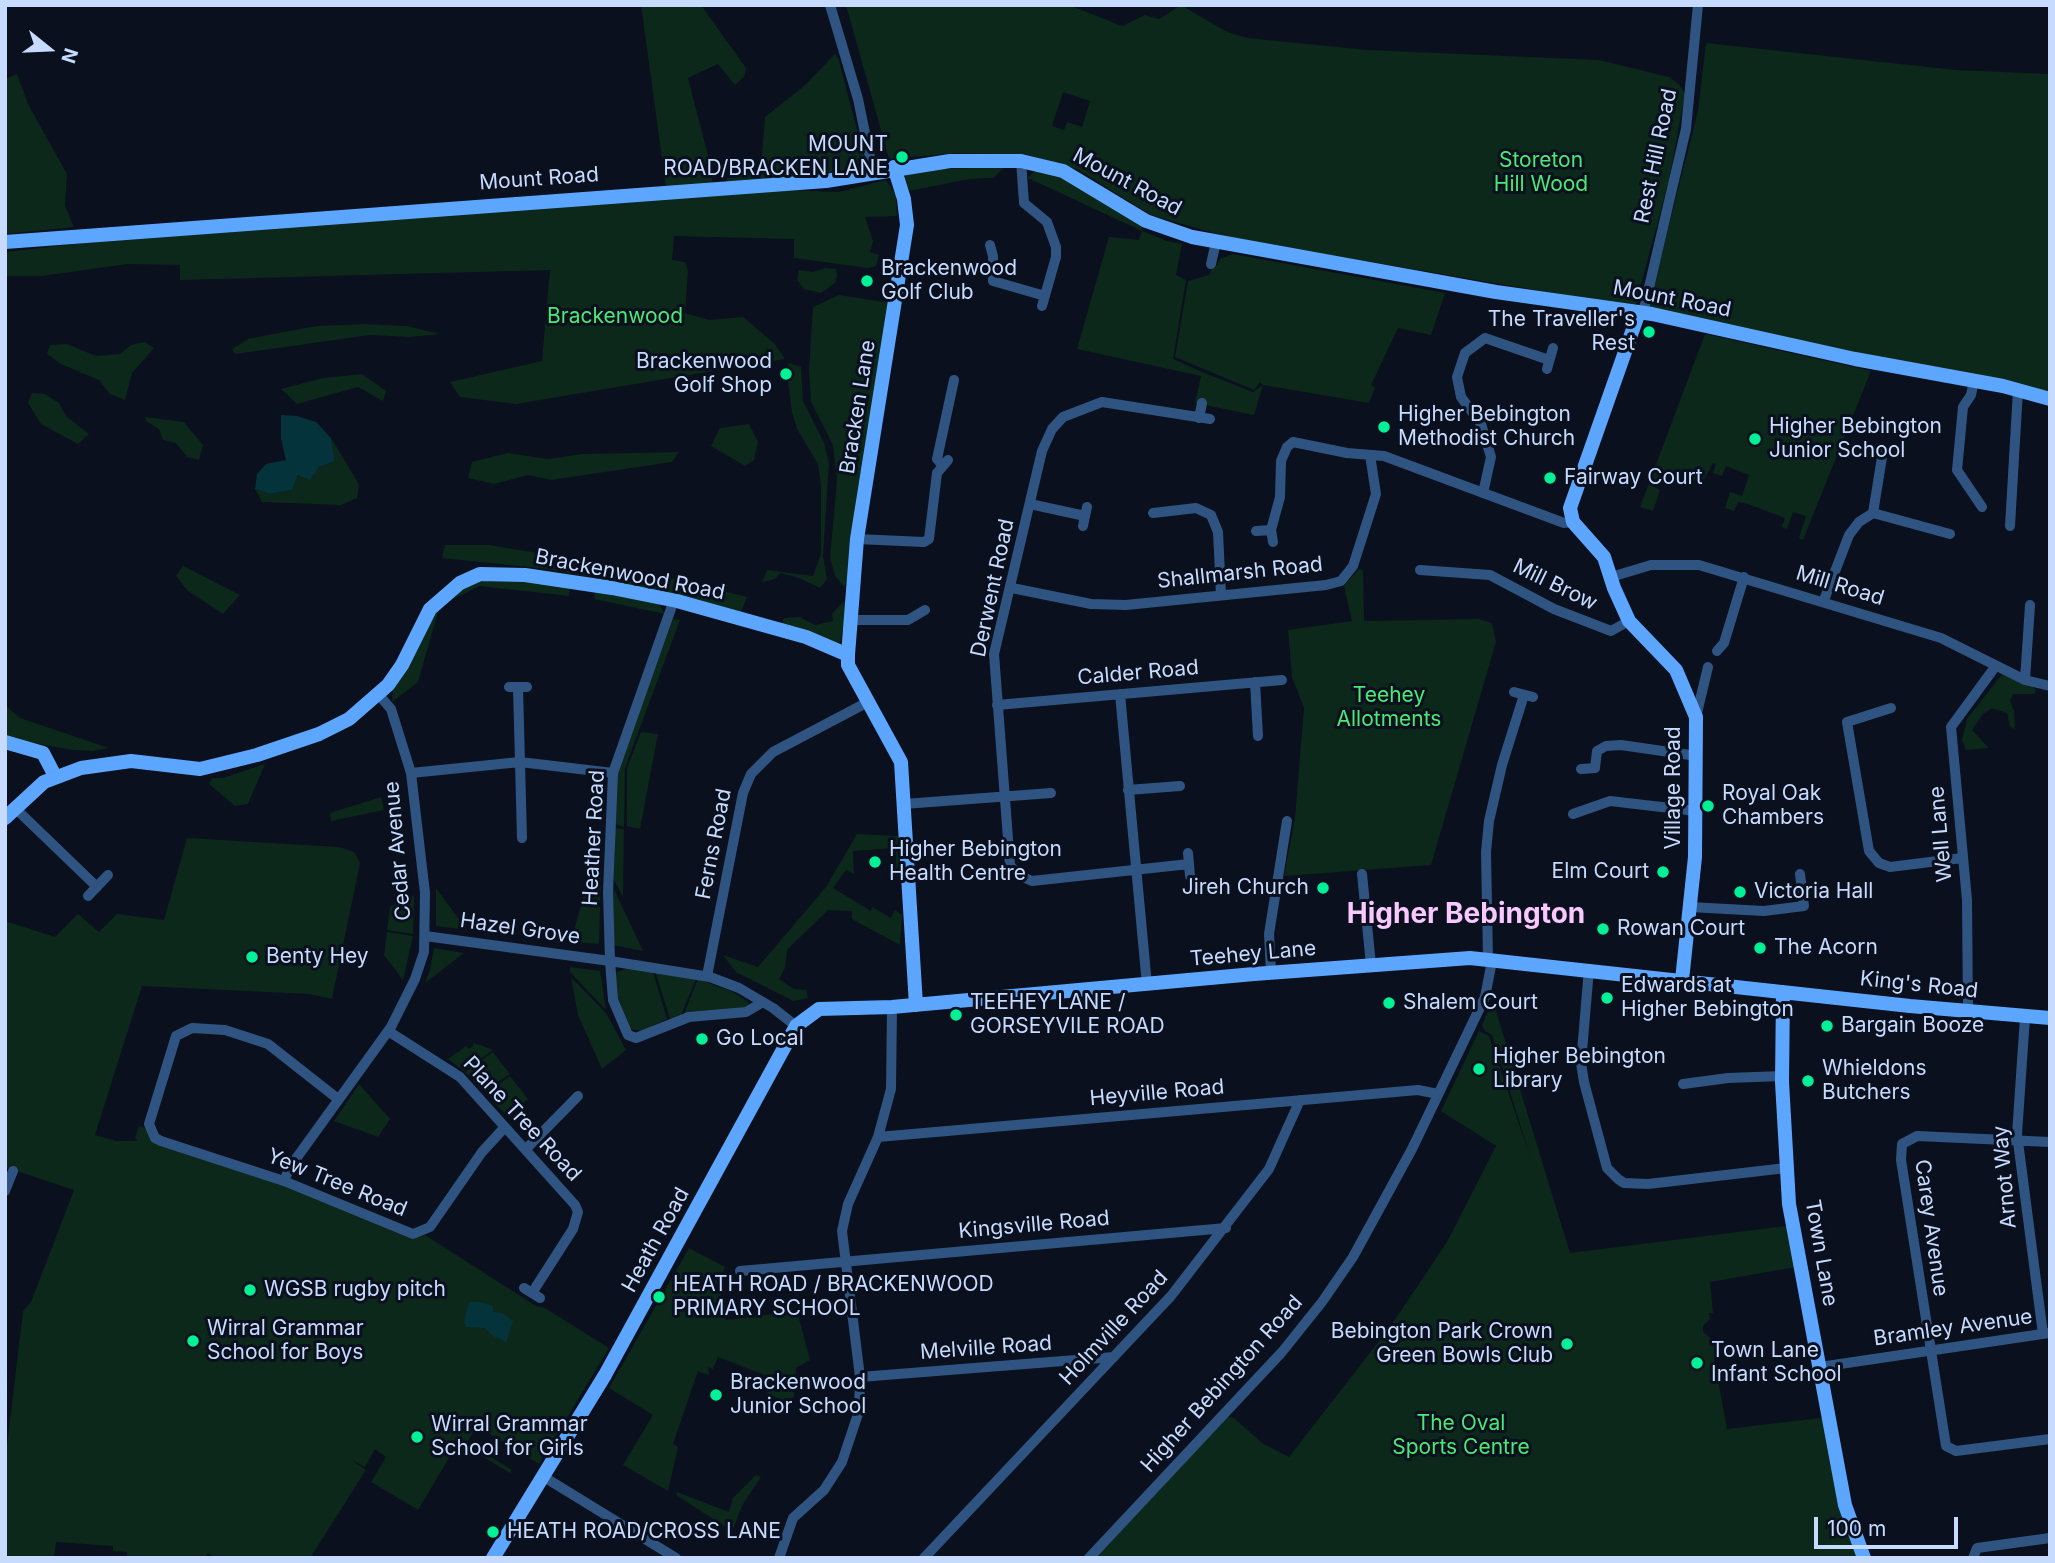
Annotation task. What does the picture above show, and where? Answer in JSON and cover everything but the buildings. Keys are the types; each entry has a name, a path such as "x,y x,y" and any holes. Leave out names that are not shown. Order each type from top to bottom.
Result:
{"street":[{"path":"830,5 858,99 873,172"},
{"name":"Rest Hill Road","path":"1639,316 1686,129 1698,5"},
{"name":"Mount Road","path":"5,242 826,181 894,167 950,160 1021,161 1063,171 1164,230 1216,242 1639,316 1974,381 2050,399"},
{"path":"994,249 988,284 1043,301 1056,247 1047,222 1024,203 1021,161"},
{"name":"Bracken Lane","path":"848,655 857,539 907,225 904,199 894,167"},
{"path":"1211,264 1216,242"},
{"path":"1273,542 1271,530 1280,498 1281,461 1287,447 1301,442 1347,453 1384,456 1564,523 1573,522 1570,508 1581,472 1639,316"},
{"path":"1483,492 1491,457 1481,424 1461,397 1457,377 1465,353 1485,338 1548,364 1553,348"},
{"path":"857,539 924,542 929,539 937,473 945,463 937,459 954,380"},
{"path":"1974,381 1971,395 1963,407 1957,470 1982,507"},
{"path":"2010,526 2018,390"},
{"name":"Derwent Road","path":"1189,864 1032,881 1018,875 1010,865 994,654 1047,436 1063,417 1102,402 1204,419 1202,403"},
{"path":"1873,513 1883,451"},
{"name":"Shallmarsh Road","path":"1012,588 1108,605 1341,581 1353,566 1376,494 1370,455"},
{"path":"1958,461 1972,463"},
{"path":"1175,495 1176,509"},
{"path":"1030,504 1085,516"},
{"path":"1153,513 1196,508 1211,515 1218,533 1221,595"},
{"path":"1824,600 1849,535 1859,522 1873,513 1950,534"},
{"name":"Village Road","path":"1573,522 1604,557 1629,621 1676,670 1696,717 1696,811 1682,980"},
{"path":"1256,531 1271,530"},
{"name":"Mill Road","path":"1611,577 1651,565 1699,565 1824,600 1941,638 1995,667 2025,680 2050,686"},
{"name":"Mill Brow","path":"1420,570 1490,575 1505,580 1554,610 1611,631 1629,621"},
{"name":"Brackenwood Road","path":"10,813 26,796 55,776 103,762 131,761 200,768 225,764 318,734 349,719 378,694 402,665 430,609 460,583 480,574 525,575 674,600 806,637 848,655"},
{"path":"1717,651 1724,643 1744,577"},
{"name":"Heather Road","path":"674,600 613,773 608,892 613,1000 628,1035 636,1038 689,1017 746,1012 763,1002"},
{"path":"2025,680 2030,605"},
{"path":"850,620 908,620 925,610"},
{"path":"848,655 848,665 901,762 916,1005"},
{"path":"1696,717 1708,667"},
{"name":"Well Lane","path":"1968,1012 1967,900 1951,727 1995,667"},
{"name":"Calder Road","path":"997,705 1282,680"},
{"path":"1255,682 1258,736"},
{"path":"518,687 522,838"},
{"name":"Cedar Avenue","path":"284,1181 290,1167 388,1031 415,979 425,936 425,893 411,773 390,709 378,694"},
{"path":"1120,694 1147,985"},
{"name":"Higher Bebington Road","path":"1089,1558 1282,1352 1322,1302 1374,1222 1491,981 1485,865 1489,821 1502,765 1524,695"},
{"name":"Ferns Road","path":"706,976 743,793 751,774 773,752 868,702"},
{"path":"1891,708 1847,722 1869,850 1879,863 1890,867 1962,858"},
{"path":"5,742 43,753 55,776"},
{"path":"1581,769 1595,768 1597,751 1606,746 1621,745 1697,756"},
{"path":"411,773 520,762 613,773"},
{"path":"1128,790 1180,790 1179,774"},
{"path":"904,804 1051,794"},
{"path":"1573,814 1610,800 1696,811"},
{"path":"10,813 97,887"},
{"path":"1271,972 1269,933 1287,821"},
{"path":"1690,907 1764,911 1804,906 1800,873"},
{"path":"1362,874 1370,965"},
{"path":"88,896 108,875"},
{"name":"Hazel Grove","path":"425,936 706,976 739,988 796,1026"},
{"name":"Teehey Lane","path":"892,1007 1271,972 1490,960 1783,992"},
{"path":"1589,969 1581,1063 1607,1168 1624,1183 1648,1184 1786,1168"},
{"name":"King's Road","path":"1783,992 2050,1018"},
{"name":"Town Lane","path":"1783,992 1782,1076 1789,1204 1845,1505 1864,1558"},
{"path":"779,1558 793,1518 824,1490 851,1443 859,1411 860,1377 845,1260 844,1217 878,1137 891,1089 892,1007 819,1009 796,1026"},
{"name":"Arnot Way","path":"2025,1017 2017,1140 2046,1334"},
{"name":"Heath Road","path":"494,1558 619,1350 796,1026"},
{"name":"Yew Tree Road","path":"338,1099 268,1044 225,1030 187,1028 176,1036 149,1120 151,1132 161,1141 284,1181 413,1234 423,1233 430,1227 482,1152 505,1127"},
{"name":"Plane Tree Road","path":"388,1031 460,1077 572,1200 578,1212 573,1229 532,1293"},
{"path":"1683,1084 1728,1077 1782,1076"},
{"name":"Heyville Road","path":"878,1137 1418,1090 1438,1094"},
{"path":"526,1149 578,1096"},
{"name":"Holmville Road","path":"924,1558 1171,1296 1269,1169 1300,1100"},
{"name":"Carey Avenue","path":"1930,1351 1901,1160 1902,1144 1906,1139 1917,1136 2017,1140"},
{"path":"2017,1140 2050,1142"},
{"path":"5,1191 13,1171"},
{"name":"Kingsville Road","path":"740,1271 1226,1228"},
{"name":"Bramley Avenue","path":"1820,1367 2046,1334"},
{"path":"1930,1351 1943,1440 1951,1451 2050,1439"},
{"name":"Melville Road","path":"860,1377 1114,1357"},
{"path":"544,1477 659,1553 676,1558"},
{"path":"1973,1558 1977,1548 2050,1538"}],"green space":[{"path":"641,5 701,5 746,68 744,77 735,85 718,64 688,78 712,171 712,185 666,187"},
{"name":"Storeton Hill Wood","path":"846,5 1069,5 1122,26 1145,15 1159,19 1181,5 1227,32 1247,38 1367,50 1599,60 1669,77 1679,84 1685,94 1669,180 1635,307 1231,238 1151,215 1077,169 1027,155 956,153 889,159","holes":["1063,92 1090,101 1082,127 1067,122 1064,130 1052,126"]},
{"path":"1706,43 1956,70 2050,74 2050,394 1648,308 1698,111"},
{"path":"835,54 867,168 727,185 727,178 761,168 765,117 804,86"},
{"path":"17,74 29,106 67,174 65,206 74,227 5,234 5,79"},
{"path":"1005,167 993,178 969,179 909,191 904,179 906,175 935,169"},
{"path":"1035,170 1064,177 1142,225 1142,231 1028,178"},
{"name":"Brackenwood","path":"886,180 896,195 897,216 865,217 873,241 870,252 879,255 876,266 868,268 794,258 794,239 674,236 672,260 685,262 688,271 685,313 709,320 743,317 774,343 785,359 516,404 460,397 450,382 542,361 550,270 180,280 180,265 128,264 42,276 5,276 5,252 129,238 782,190 839,192"},
{"path":"1142,231 1182,244 1176,275 1186,280 1173,359 1253,392 1263,385 1254,415 1195,403 1201,376 1077,349 1109,237 1139,240"},
{"path":"1233,254 1445,293 1431,335 1398,328 1371,385 1375,388 1369,403 1263,385 1260,382 1254,390 1175,357 1188,281 1209,275 1214,264 1217,265 1220,259"},
{"path":"825,268 836,269 837,276 835,283 821,293 804,289 797,280 799,270 813,272"},
{"path":"839,295 890,303 849,578 844,587 835,576 830,558 837,481 833,445 811,402 809,369 813,307"},
{"path":"317,326 407,326 440,334 410,337 370,335 235,354 232,349 248,339 278,333"},
{"name":"Higher Bebington Junior School","path":"1705,334 1871,371 1803,540 1799,538 1806,516 1793,512 1787,529 1782,527 1785,518 1748,504 1738,502 1734,511 1725,508 1730,492 1742,496 1749,475 1726,466 1722,476 1713,473 1716,464 1713,463 1702,483 1662,470 1655,487 1660,490 1653,511 1640,507"},
{"path":"145,342 154,348 132,373 125,400 110,394 99,380 61,364 47,354 50,345 67,344 96,356 120,354 131,345"},
{"path":"790,363 801,367 803,401 824,443 829,463 823,556 827,579 820,588 780,573 775,579 762,582 767,570 813,576 821,554 821,486 818,464 797,429 792,412 788,381 791,379 787,366"},
{"path":"362,374 386,391 383,401 358,387 297,404 281,389 323,378"},
{"path":"32,393 45,394 59,403 66,416 89,434 78,444 41,424 28,403"},
{"path":"145,417 184,422 203,445 199,460 187,457 176,443 163,440 159,429 146,421"},
{"path":"749,424 758,442 754,460 745,466 711,446 720,428"},
{"path":"331,438 359,484 357,498 341,505 262,502 255,489 269,494 292,490 298,475 310,479 319,467 335,461"},
{"path":"679,452 672,462 551,480 528,475 494,484 468,478 472,462 508,453 548,459 582,454"},
{"path":"445,545 489,545 630,568 747,597 741,612 693,598 548,569 442,558"},
{"path":"183,566 240,595 223,614 188,591 176,576"},
{"name":"Teehey Allotments","path":"1359,569 1363,570 1364,621 1478,619 1492,623 1496,642 1431,865 1284,876 1295,818 1304,708 1292,677 1288,630 1352,621 1344,586"},
{"path":"510,578 570,587 569,596 479,586 451,600 465,588 484,581"},
{"path":"595,590 659,604 665,614 594,599"},
{"path":"446,600 448,602 438,612 418,682 392,702 393,688 429,619"},
{"path":"844,601 847,607 840,643 833,645 781,626 784,618 800,617 815,625 833,621 832,614"},
{"path":"673,619 680,620 625,768 624,827 615,824 615,778"},
{"path":"2003,673 2032,685 2036,690 2035,694 2013,694 2010,701 2014,711 2015,729 2010,727 2007,713 1992,708 1983,714 1972,730 1989,748 1966,750 1962,740 1967,719"},
{"path":"5,705 20,718 109,748 93,751 73,750 5,738"},
{"path":"641,732 658,734 640,829 627,826 627,768"},
{"path":"265,764 248,804 235,806 209,784 212,778 223,778"},
{"path":"381,797 384,810 331,821 330,813"},
{"path":"615,828 624,829 623,897 614,880"},
{"path":"857,834 898,836 900,877 897,877 895,848 853,851 854,874 846,870 833,888 871,911 872,907 891,918 895,910 902,915 900,945 852,919 852,911 828,910 787,950 785,968 779,979 794,989 806,990 808,998 793,1001 736,972 723,955 758,967 826,887"},
{"path":"187,838 339,847 354,852 360,863 332,999 309,994 142,986 95,1135 116,1141 138,1141 135,1138 139,1126 147,1129 152,1140 283,1185 418,1237 425,1235 536,1306 545,1308 609,1348 539,1464 477,1426 467,1442 512,1470 510,1473 475,1452 472,1457 465,1453 461,1459 452,1453 418,1510 371,1482 386,1457 375,1449 365,1467 352,1460 366,1470 312,1555 315,1558 215,1558 208,1553 205,1558 127,1558 127,1552 113,1551 113,1546 56,1542 54,1558 5,1558 5,1463 23,1311 31,1302 74,1190 5,1167 5,921 55,937 78,914 99,932 117,914 164,920"},
{"path":"594,872 601,873 599,944 571,942 582,901"},
{"path":"613,887 643,951 613,945"},
{"path":"436,888 467,930 436,926"},
{"path":"414,895 413,934 387,930 390,907"},
{"path":"387,932 413,936 403,980 384,955"},
{"path":"434,948 464,953 425,983 430,970"},
{"path":"570,967 600,971 606,1010 570,972"},
{"path":"628,968 653,972 667,1019 642,1031 629,1029 618,1005 614,980 617,972"},
{"path":"655,971 696,979 681,1015 670,1019"},
{"path":"571,977 606,1013 626,1050 602,1069 578,1015"},
{"path":"698,979 733,992 749,1003 747,1007 684,1014"},
{"name":"The Oval Sports Centre","path":"1493,1001 1570,1253 1794,1225 1802,1266 1710,1282 1713,1313 1709,1313 1710,1319 1703,1326 1703,1332 1713,1340 1727,1429 1828,1417 1864,1558 1089,1558 1222,1416 1234,1418 1262,1443 1289,1457 1390,1327 1447,1242 1496,1146 1441,1111 1479,1031 1489,1036 1531,1159 1492,1035 1485,1031 1482,1025"},
{"path":"472,1042 493,1050 464,1071 448,1059 466,1046 469,1049 474,1045"},
{"path":"493,1052 510,1074 485,1091 465,1072"},
{"path":"510,1076 528,1099 506,1115 486,1093"},
{"path":"359,1084 390,1119 378,1137 334,1121"},
{"path":"689,1248 725,1267 718,1284 722,1301 721,1315 726,1320 797,1311 810,1360 796,1368 794,1396 790,1403 767,1394 772,1378 718,1357 713,1369 708,1367 709,1375 698,1371 673,1444 678,1447 668,1491 623,1465 653,1415 609,1388"},
{"path":"756,1475 761,1477 743,1504 732,1531 676,1495 677,1492 729,1512 733,1498"}],"shaded area":[{"path":"281,415 297,416 316,422 331,438 335,461 319,467 310,480 298,475 292,490 269,494 255,489 257,474 266,464 286,460 281,439"},
{"path":"469,1302 493,1306 493,1312 501,1313 513,1321 506,1342 493,1336 485,1328 466,1327 464,1322"}],"place":[{"name":"MOUNT ROAD/BRACKEN LANE","path":"902,157"},
{"name":"Brackenwood Golf Club","path":"867,281"},
{"name":"The Traveller's Rest","path":"1649,332"},
{"name":"Brackenwood Golf Shop","path":"786,374"},
{"name":"Higher Bebington Methodist Church","path":"1384,427"},
{"name":"Higher Bebington Junior School","path":"1755,439"},
{"name":"Fairway Court","path":"1550,478"},
{"name":"Royal Oak Chambers","path":"1708,806"},
{"name":"Higher Bebington Health Centre","path":"875,862"},
{"name":"Elm Court","path":"1663,872"},
{"name":"Jireh Church","path":"1323,888"},
{"name":"Victoria Hall","path":"1740,892"},
{"name":"Rowan Court","path":"1603,929"},
{"name":"The Acorn","path":"1760,948"},
{"name":"Benty Hey","path":"252,957"},
{"name":"Edwards at Higher Bebington","path":"1607,998"},
{"name":"Shalem Court","path":"1389,1003"},
{"name":"TEEHEY LANE / GORSEYVILE ROAD","path":"956,1015"},
{"name":"Bargain Booze","path":"1827,1026"},
{"name":"Go Local","path":"702,1039"},
{"name":"Higher Bebington Library","path":"1479,1069"},
{"name":"Whieldons Butchers","path":"1808,1081"},
{"name":"WGSB rugby pitch","path":"250,1290"},
{"name":"HEATH ROAD / BRACKENWOOD PRIMARY SCHOOL","path":"659,1297"},
{"name":"Wirral Grammar School for Boys","path":"193,1341"},
{"name":"Bebington Park Crown Green Bowls Club","path":"1567,1344"},
{"name":"Town Lane Infant School","path":"1697,1363"},
{"name":"Brackenwood Junior School","path":"716,1395"},
{"name":"Wirral Grammar School for Girls","path":"417,1437"},
{"name":"HEATH ROAD/CROSS LANE","path":"493,1532"}],"district":[{"name":"Higher Bebington","path":"1466,915"}]}
